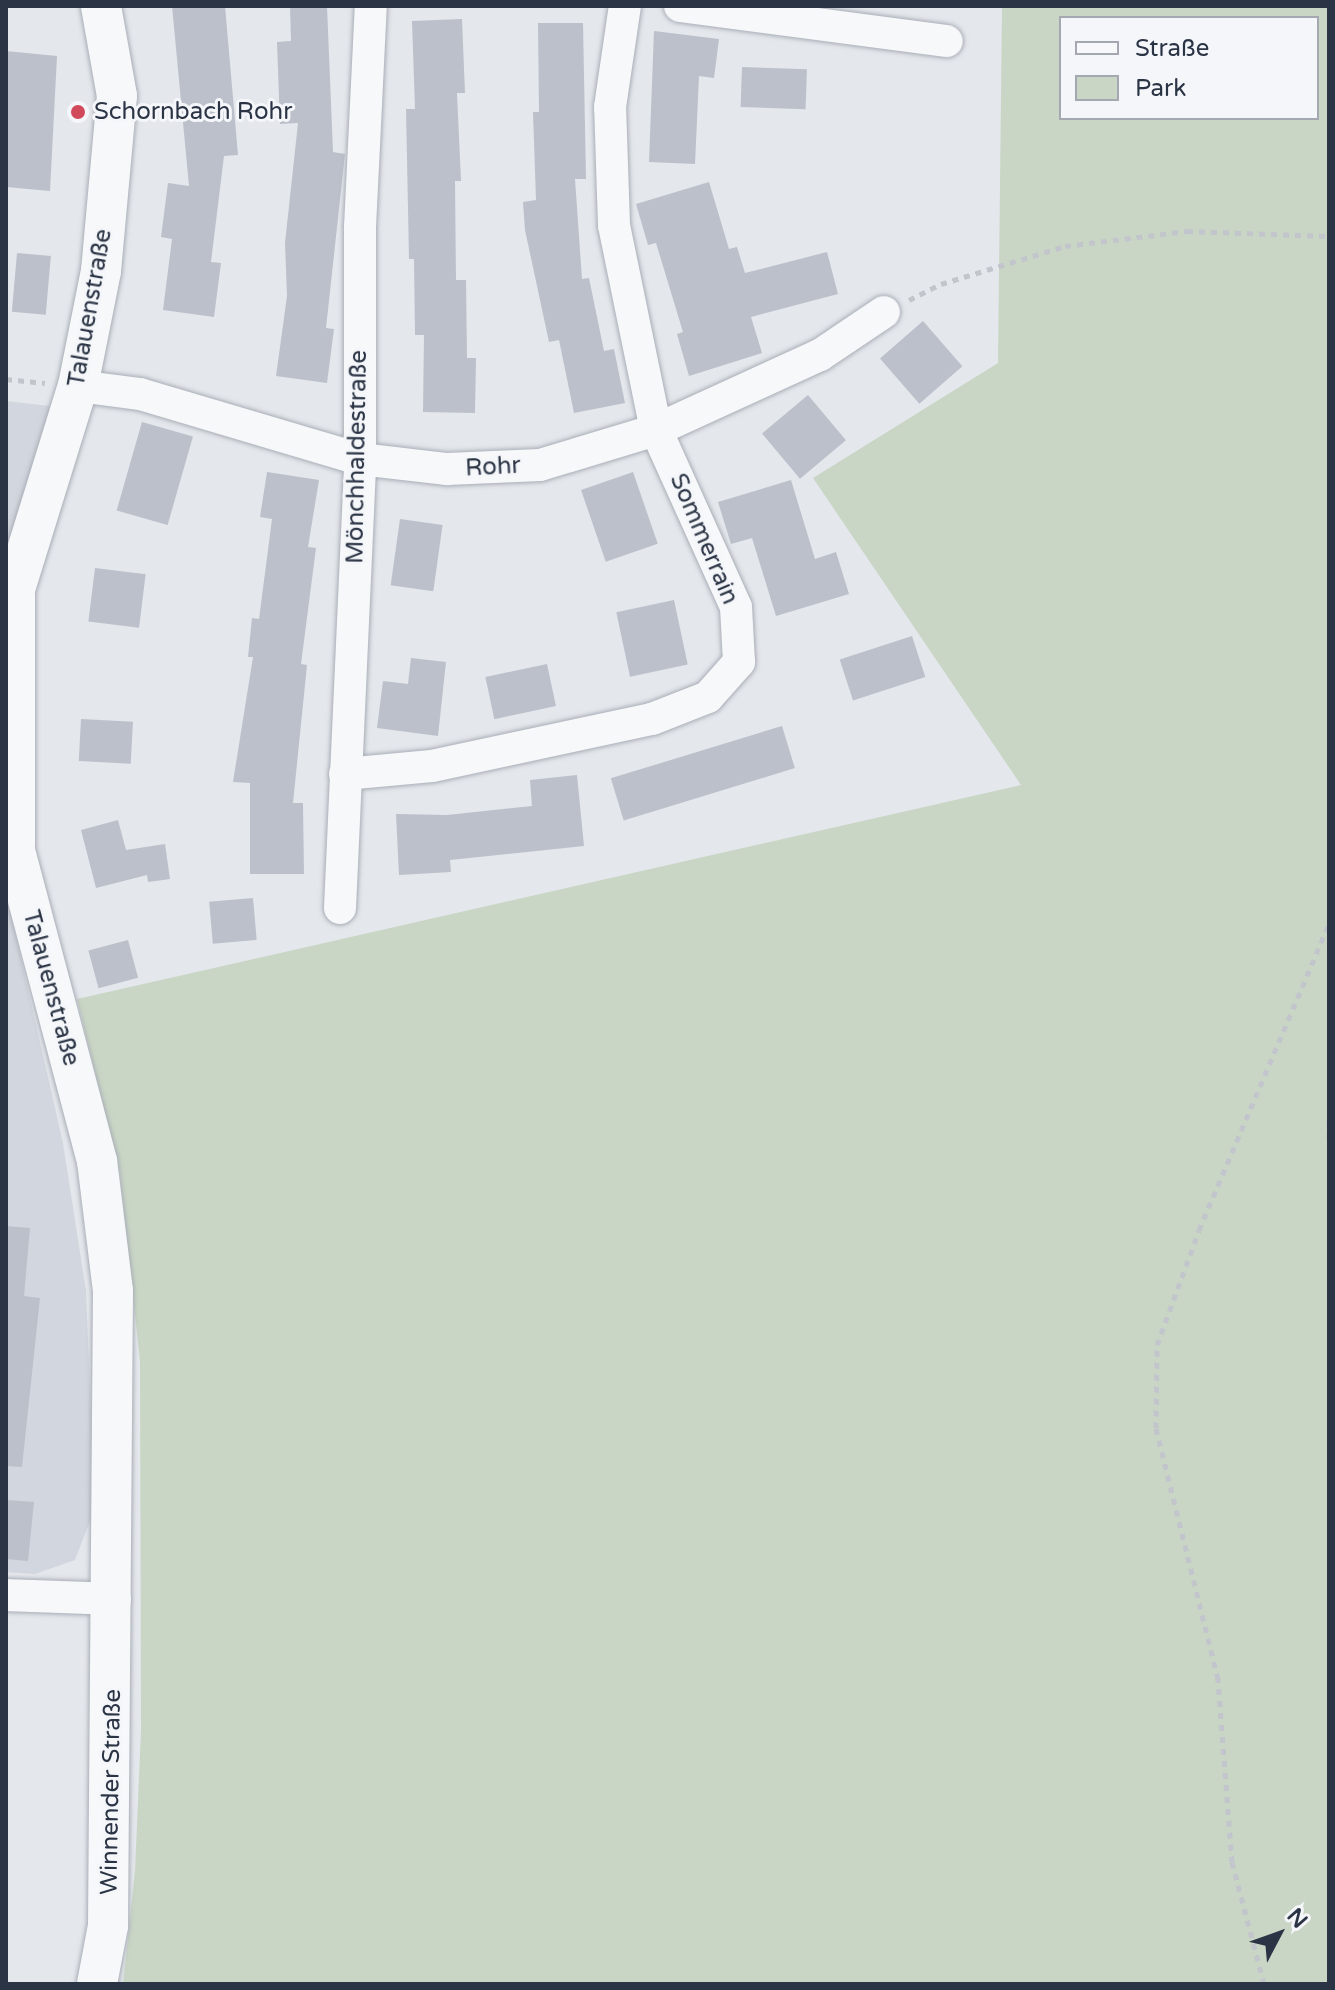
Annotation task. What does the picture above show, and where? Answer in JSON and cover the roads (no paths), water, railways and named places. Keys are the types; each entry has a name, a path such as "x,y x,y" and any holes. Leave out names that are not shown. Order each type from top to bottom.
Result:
{"street":[{"name":"Talauenstraße","path":"101,6 117,96 101,271 78,386 15,589 15,851 99,1176 113,1291 115,1599"},
{"name":"Mönchhaldestraße","path":"340,908 360,459 360,227 371,6"},
{"name":"Sommerrain","path":"345,774 432,766 652,719 708,697 739,662 736,607 656,430 614,225 610,107 625,6"},
{"path":"680,6 947,41"},
{"name":"Rohr","path":"78,386 140,394 360,459 447,469 540,465 656,430 820,355 884,312"},
{"path":"6,1595 115,1599"},
{"name":"Winnender Straße","path":"97,1984 108,1926 115,1599"}],"place":[{"name":"Schornbach Rohr","path":"78,112"}]}
